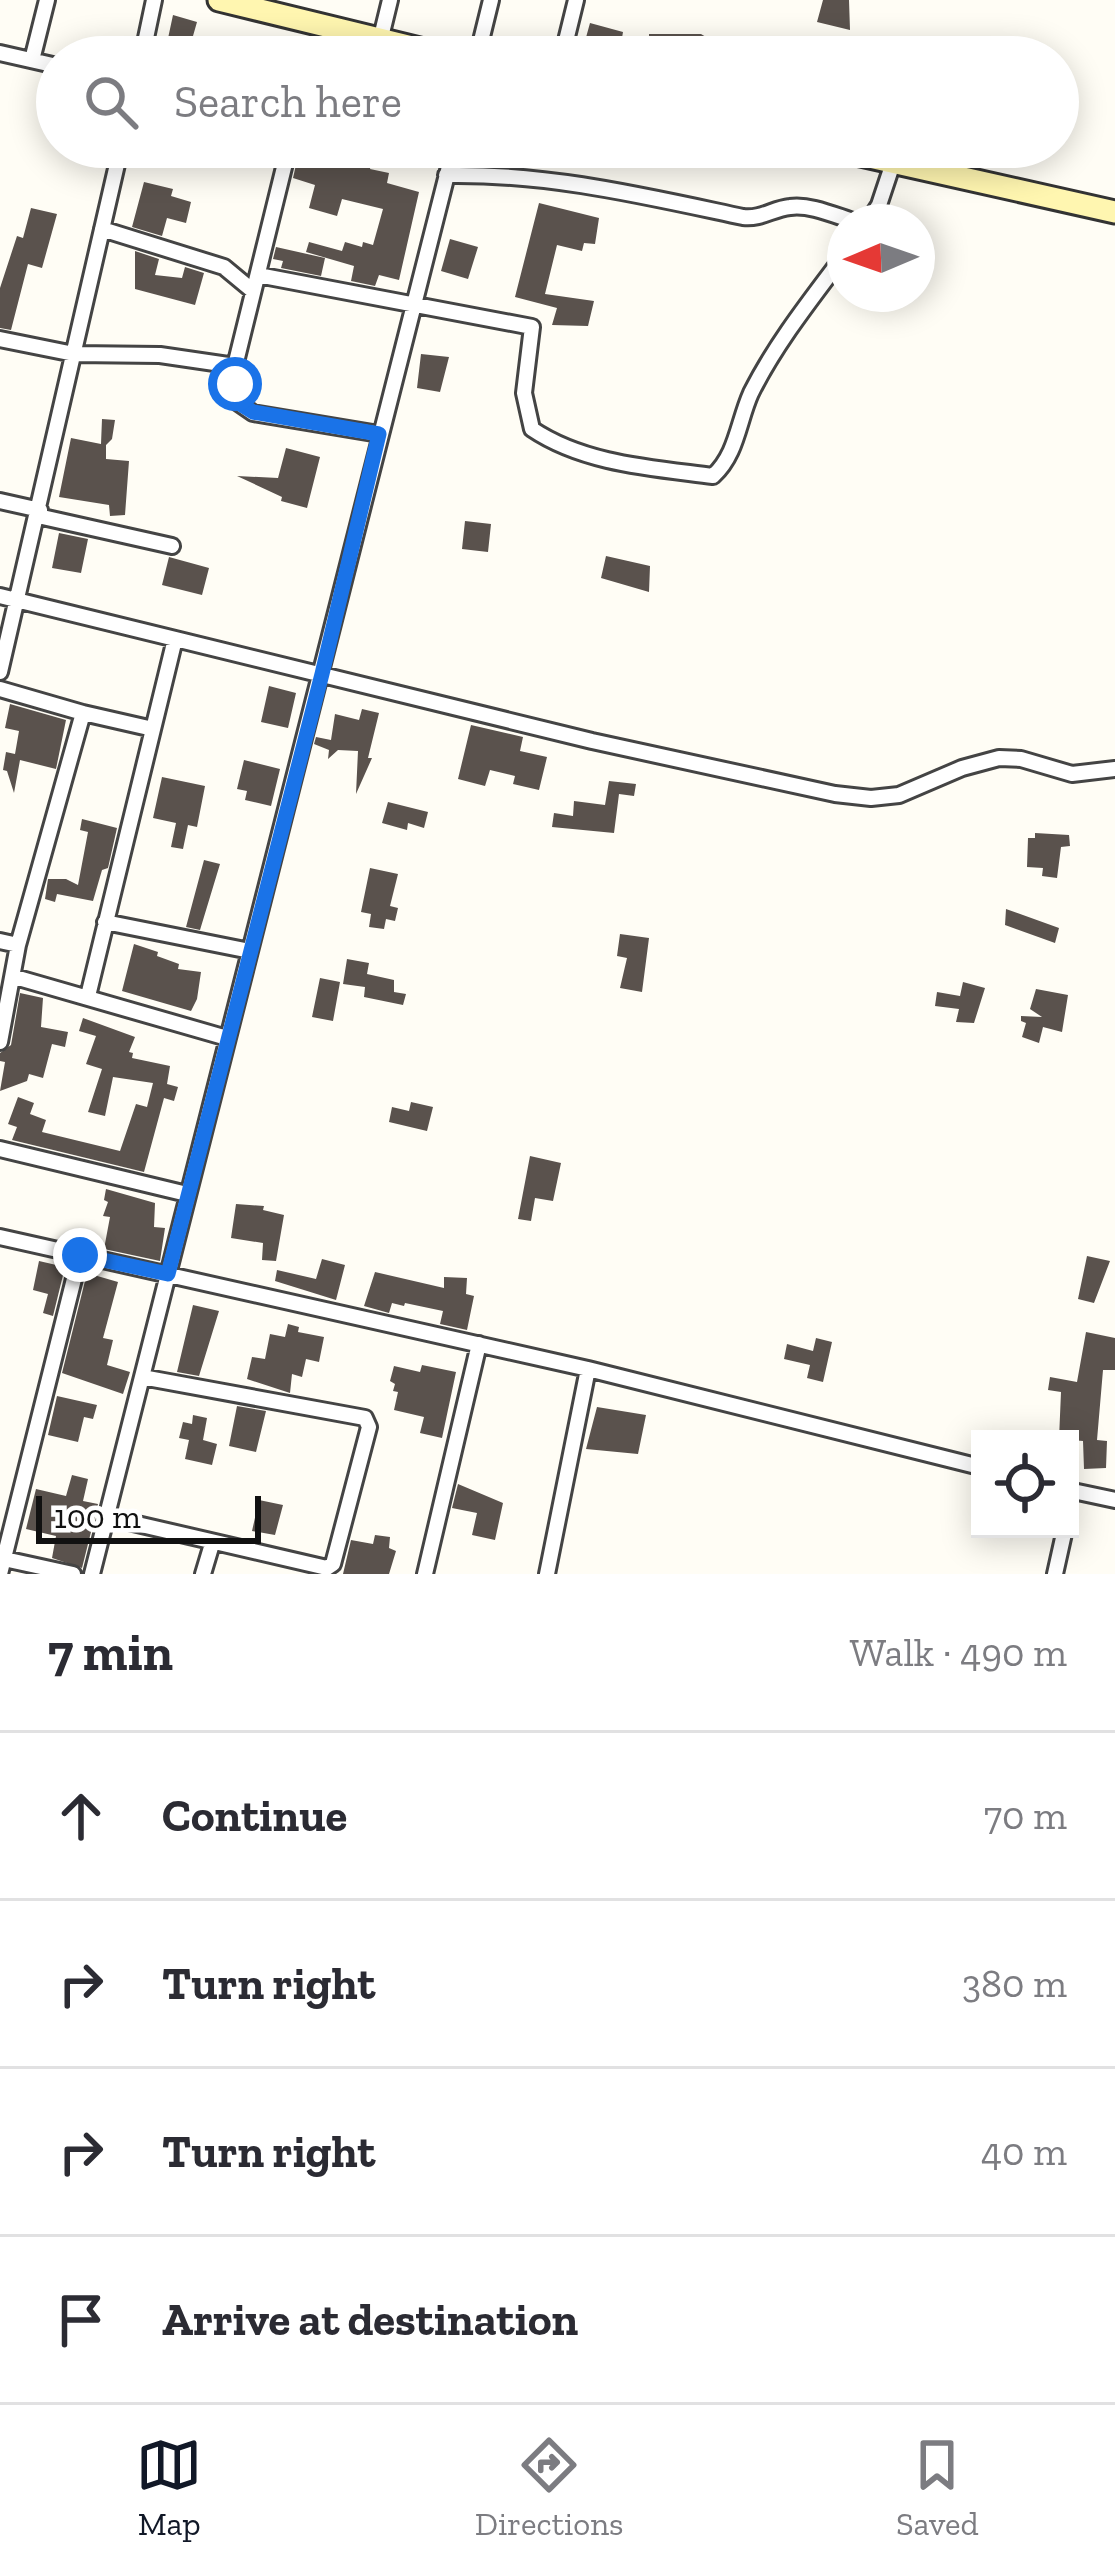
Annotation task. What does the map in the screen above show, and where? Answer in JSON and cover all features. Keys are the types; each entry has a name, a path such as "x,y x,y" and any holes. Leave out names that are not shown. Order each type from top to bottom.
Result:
{"street":[{"path":"38,36 46,0"},
{"path":"146,36 154,0"},
{"path":"219,0 377,36"},
{"path":"381,36 390,0"},
{"path":"482,36 490,0"},
{"path":"567,36 576,0"},
{"path":"32,60 36,43"},
{"path":"0,53 36,61"},
{"path":"0,672 116,168"},
{"path":"284,168 235,366 235,396 243,409 379,434"},
{"path":"92,1574 448,168"},
{"path":"879,204 891,168"},
{"path":"916,168 1115,212"},
{"path":"446,175 591,184 743,218 760,219 790,207 827,214"},
{"path":"102,229 224,267 254,291"},
{"path":"258,275 532,326 524,393 532,429 557,446 589,456 712,476 728,463 750,395 770,359 827,279"},
{"path":"0,339 74,354 160,355 235,366"},
{"path":"0,501 172,546"},
{"path":"0,596 592,741 835,794 899,795 962,768 1000,758 1072,774 1115,769"},
{"path":"88,996 176,639"},
{"path":"0,689 154,729"},
{"path":"0,1042 18,945 83,713"},
{"path":"105,922 250,951"},
{"path":"0,941 18,945"},
{"path":"15,977 227,1038"},
{"path":"0,1149 187,1194"},
{"path":"0,1237 588,1369 971,1465"},
{"path":"73,1574 1,1564 80,1255"},
{"path":"425,1574 478,1344"},
{"path":"547,1574 588,1369"},
{"path":"107,1517 321,1568 333,1564 369,1421 142,1377"},
{"path":"1079,1496 1115,1500"},
{"path":"1055,1574 1063,1538"},
{"path":"203,1574 212,1544"}],"building":[{"path":"823,0 849,0 850,30 817,22"},
{"path":"173,15 197,22 193,36 168,36"},
{"path":"590,23 623,32 622,36 586,36"},
{"path":"701,34 704,36 649,36"},
{"path":"295,168 370,168 389,173 387,183 419,192 399,280 379,275 375,286 351,281 354,266 306,252 309,242 342,251 345,242 373,245 383,209 342,199 337,216 309,208 315,185 293,178"},
{"path":"144,182 173,189 171,196 191,202 186,223 167,218 162,236 132,227"},
{"path":"539,203 599,218 595,244 584,243 582,251 557,245 545,294 594,301 588,326 552,325 557,308 515,297"},
{"path":"31,208 57,214 42,268 28,264 11,330 0,328 0,288"},
{"path":"450,239 478,247 468,279 441,271"},
{"path":"276,247 325,258 321,276 281,268 283,261 273,259"},
{"path":"135,251 159,259 155,275 182,278 185,267 204,273 195,305 135,289"},
{"path":"421,354 449,357 440,392 417,388"},
{"path":"102,419 115,420 106,459 129,461 125,515 110,516 109,505 59,497 71,438 101,444"},
{"path":"286,448 320,457 307,508 281,501 282,497 237,476 278,478"},
{"path":"465,521 491,524 488,552 462,549"},
{"path":"59,533 88,539 81,573 52,568"},
{"path":"606,556 650,566 649,592 601,578"},
{"path":"169,557 209,568 202,595 162,585"},
{"path":"269,686 296,693 288,728 261,722"},
{"path":"10,704 66,720 56,769 20,760 14,793 3,770 6,752 15,754 19,731 5,728"},
{"path":"362,709 379,713 368,758 372,758 356,794 358,751 338,750 328,759 329,750 314,744 316,737 331,740 335,714 359,720"},
{"path":"471,725 523,737 520,751 547,757 539,790 513,784 515,776 490,770 485,786 458,779"},
{"path":"244,760 280,769 271,806 245,800 247,791 237,789"},
{"path":"162,777 205,786 197,827 188,825 183,849 171,847 176,823 153,818"},
{"path":"609,781 636,784 634,796 619,794 614,833 552,827 554,813 573,816 574,801 605,805"},
{"path":"388,802 428,812 424,828 408,823 407,830 382,823"},
{"path":"82,819 117,828 108,868 102,870 93,901 57,894 55,902 45,899 48,879 78,885 88,832 80,830"},
{"path":"1035,833 1069,835 1070,846 1061,847 1057,878 1042,876 1043,868 1027,867 1028,838 1035,838"},
{"path":"204,860 220,864 200,930 186,927"},
{"path":"370,868 398,874 390,906 398,908 395,921 386,919 384,929 369,927 371,914 361,912"},
{"path":"1006,909 1059,928 1055,943 1005,925"},
{"path":"620,934 649,938 642,992 620,988 627,958 617,956"},
{"path":"134,944 158,952 157,956 179,964 178,969 201,972 191,1011 122,991"},
{"path":"347,959 369,963 367,974 394,980 394,992 406,994 403,1005 364,997 365,987 343,984"},
{"path":"320,978 340,982 333,1021 312,1017"},
{"path":"963,982 985,988 974,1023 956,1022 959,1009 935,1006 937,992 960,996"},
{"path":"1036,989 1068,995 1062,1032 1043,1027 1039,1043 1022,1037 1026,1023 1021,1021 1021,1016 1042,1017 1030,1009"},
{"path":"20,993 43,998 41,1027 68,1032 65,1047 52,1044 43,1078 29,1074 27,1081 0,1091 5,1062 0,1061 0,1053 11,1045"},
{"path":"83,1018 135,1037 129,1052 132,1058 170,1066 167,1084 178,1087 174,1101 164,1098 144,1172 12,1140 17,1127 8,1124 18,1097 34,1103 30,1114 46,1120 42,1132 120,1151 136,1104 147,1107 153,1083 113,1077 105,1116 88,1112 102,1069 86,1064 96,1036 79,1031"},
{"path":"411,1102 433,1107 427,1131 389,1122 392,1107 409,1111"},
{"path":"530,1156 561,1163 553,1201 535,1198 531,1221 518,1219"},
{"path":"106,1189 155,1203 154,1227 165,1228 160,1261 104,1249 110,1217 103,1216"},
{"path":"236,1204 264,1206 263,1210 284,1215 276,1261 262,1260 263,1243 231,1238"},
{"path":"1087,1256 1110,1261 1094,1303 1078,1299"},
{"path":"322,1259 345,1265 336,1300 275,1281 277,1270 316,1279"},
{"path":"39,1261 65,1267 53,1316 43,1313 48,1294 33,1290"},
{"path":"375,1272 444,1288 444,1277 467,1278 466,1294 474,1296 467,1330 440,1324 443,1311 405,1303 392,1303 389,1313 364,1306"},
{"path":"87,1273 118,1282 103,1338 113,1340 107,1365 130,1372 123,1394 62,1373"},
{"path":"193,1305 219,1311 199,1376 177,1372"},
{"path":"288,1324 299,1327 298,1332 324,1337 319,1362 306,1359 302,1377 292,1374 290,1393 247,1379 252,1357 265,1359 270,1334 285,1337"},
{"path":"1086,1332 1115,1338 1115,1370 1103,1370 1097,1440 1107,1441 1106,1468 1084,1469 1079,1430 1059,1430 1061,1392 1048,1390 1050,1377 1077,1382"},
{"path":"816,1338 832,1342 823,1382 807,1378 810,1365 784,1359 787,1344 813,1351"},
{"path":"422,1365 456,1372 442,1438 420,1433 424,1417 394,1410 398,1392 390,1381 394,1366 420,1372"},
{"path":"57,1396 97,1405 93,1419 84,1417 78,1442 48,1435"},
{"path":"237,1406 266,1411 256,1452 229,1446"},
{"path":"597,1407 646,1415 638,1454 586,1449"},
{"path":"193,1415 207,1418 203,1440 217,1444 212,1465 185,1459 189,1440 179,1438 183,1422 192,1424"},
{"path":"72,1475 88,1479 83,1501 98,1504 82,1568 52,1558 56,1536 26,1529 36,1489 66,1496"},
{"path":"458,1484 503,1503 495,1540 472,1535 477,1513 452,1508"},
{"path":"259,1500 283,1505 275,1535 252,1531"},
{"path":"375,1535 390,1537 389,1548 396,1551 389,1574 343,1574 351,1540 373,1544"}],"route":[{"path":"80,1255 168,1274 379,434 243,409 235,396 235,384"}]}
